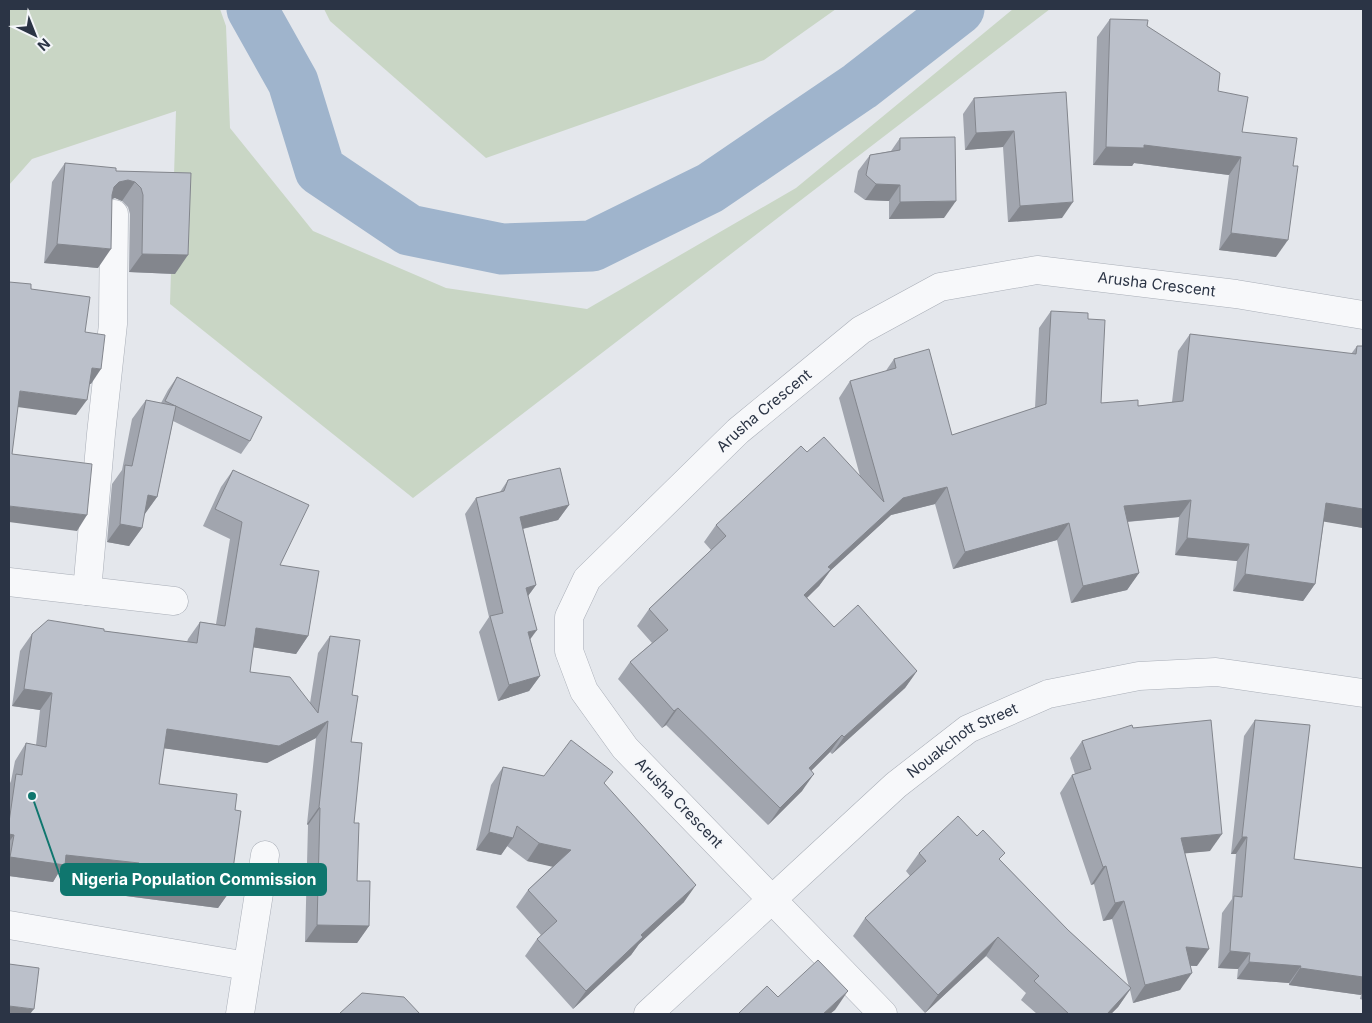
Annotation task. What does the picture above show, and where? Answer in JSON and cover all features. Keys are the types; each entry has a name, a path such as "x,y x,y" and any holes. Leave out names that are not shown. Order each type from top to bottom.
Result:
{"street":[{"path":"87,592 113,324 114,214"},
{"name":"Arusha Crescent","path":"883,1014 625,748 584,691 569,651 569,617 587,579 738,431 860,330 940,287 1036,270 1236,294 1363,315"},
{"path":"9,582 174,601"},
{"name":"Nouakchott Street","path":"648,1014 896,785 968,729 1048,694 1139,676 1216,672 1363,693"},
{"path":"240,1014 265,855"},
{"path":"9,925 247,966"}],"green space":[{"path":"9,9 220,9 226,26 230,128 313,231 446,288 587,309 796,188 1013,9 1050,9 413,498 170,304 176,111 32,159 9,185"},
{"path":"324,9 836,9 764,60 486,158 330,21"}],"building":[{"path":"1110,19 1148,20 1147,26 1220,73 1218,91 1248,97 1242,132 1297,138 1293,166 1298,166 1288,240 1231,233 1241,157 1144,145 1144,148 1106,147"},
{"path":"1066,92 1073,202 1020,206 1014,131 976,133 974,98"},
{"path":"955,137 956,201 900,202 900,185 876,184 866,175 870,155 900,150 900,138"},
{"path":"65,163 116,168 116,171 191,173 188,255 142,254 143,195 141,188 135,182 128,180 119,182 114,187 112,195 111,249 57,244"},
{"path":"9,282 31,284 31,289 90,297 85,332 105,335 101,369 92,368 87,400 20,391 12,454 92,464 87,515 9,506"},
{"path":"1051,311 1088,313 1088,319 1105,320 1101,403 1138,400 1138,406 1183,401 1190,334 1356,354 1357,346 1363,346 1363,509 1326,503 1315,584 1245,574 1249,544 1187,538 1191,500 1124,506 1139,573 1083,586 1069,523 965,552 947,487 903,498 828,567 831,569 804,595 834,627 858,605 917,671 844,737 842,735 809,768 814,774 780,808 678,708 674,711 630,662 668,630 649,609 726,536 716,525 801,446 807,452 824,437 884,502 850,381 896,368 894,359 929,349 952,435 1046,404"},
{"path":"177,377 262,417 250,441 165,401"},
{"path":"146,400 176,406 157,497 148,495 142,528 120,524 125,465 132,466"},
{"path":"560,468 569,505 520,517 536,585 526,588 537,630 528,632 540,676 509,685 490,616 503,613 476,498 504,491 508,480"},
{"path":"233,470 309,505 280,565 319,571 308,636 256,628 250,672 290,677 318,713 330,636 360,640 352,695 358,696 351,742 362,743 354,823 359,823 357,881 370,881 369,926 317,925 319,807 328,721 279,746 167,729 159,784 237,794 235,810 241,811 230,891 138,879 139,863 66,855 65,865 10,857 14,835 9,834 9,822 16,774 22,775 26,743 46,747 52,693 24,689 32,634 48,620 104,629 104,631 197,643 200,622 225,626 242,522 215,509"},
{"path":"1211,720 1222,834 1181,838 1209,949 1186,947 1192,973 1145,985 1124,901 1115,903 1106,866 1103,867 1072,775 1091,769 1082,741 1132,725 1133,728"},
{"path":"1255,720 1310,725 1294,859 1363,868 1363,977 1300,968 1301,966 1249,962 1250,953 1230,951 1234,896 1242,897 1247,837 1242,837"},
{"path":"571,740 613,772 604,783 696,885 641,935 643,937 586,991 537,939 557,921 528,890 571,850 539,843 517,826 513,838 489,832 503,767 544,776"},
{"path":"958,816 977,836 983,830 1005,853 999,859 1068,930 1131,988 1107,1014 1069,1014 1034,981 1039,976 998,937 938,995 865,918 926,861 919,853"},
{"path":"818,960 848,991 823,1014 738,1014 767,986 778,997"},
{"path":"9,964 39,968 34,1009 9,1006"},
{"path":"362,993 404,997 420,1014 339,1014"}],"waterway":[{"path":"252,9 293,82 320,170 409,230 502,249 592,246 710,188 860,86 959,9"}],"place":[{"name":"Nigeria Population Commission","path":"32,796"}]}
